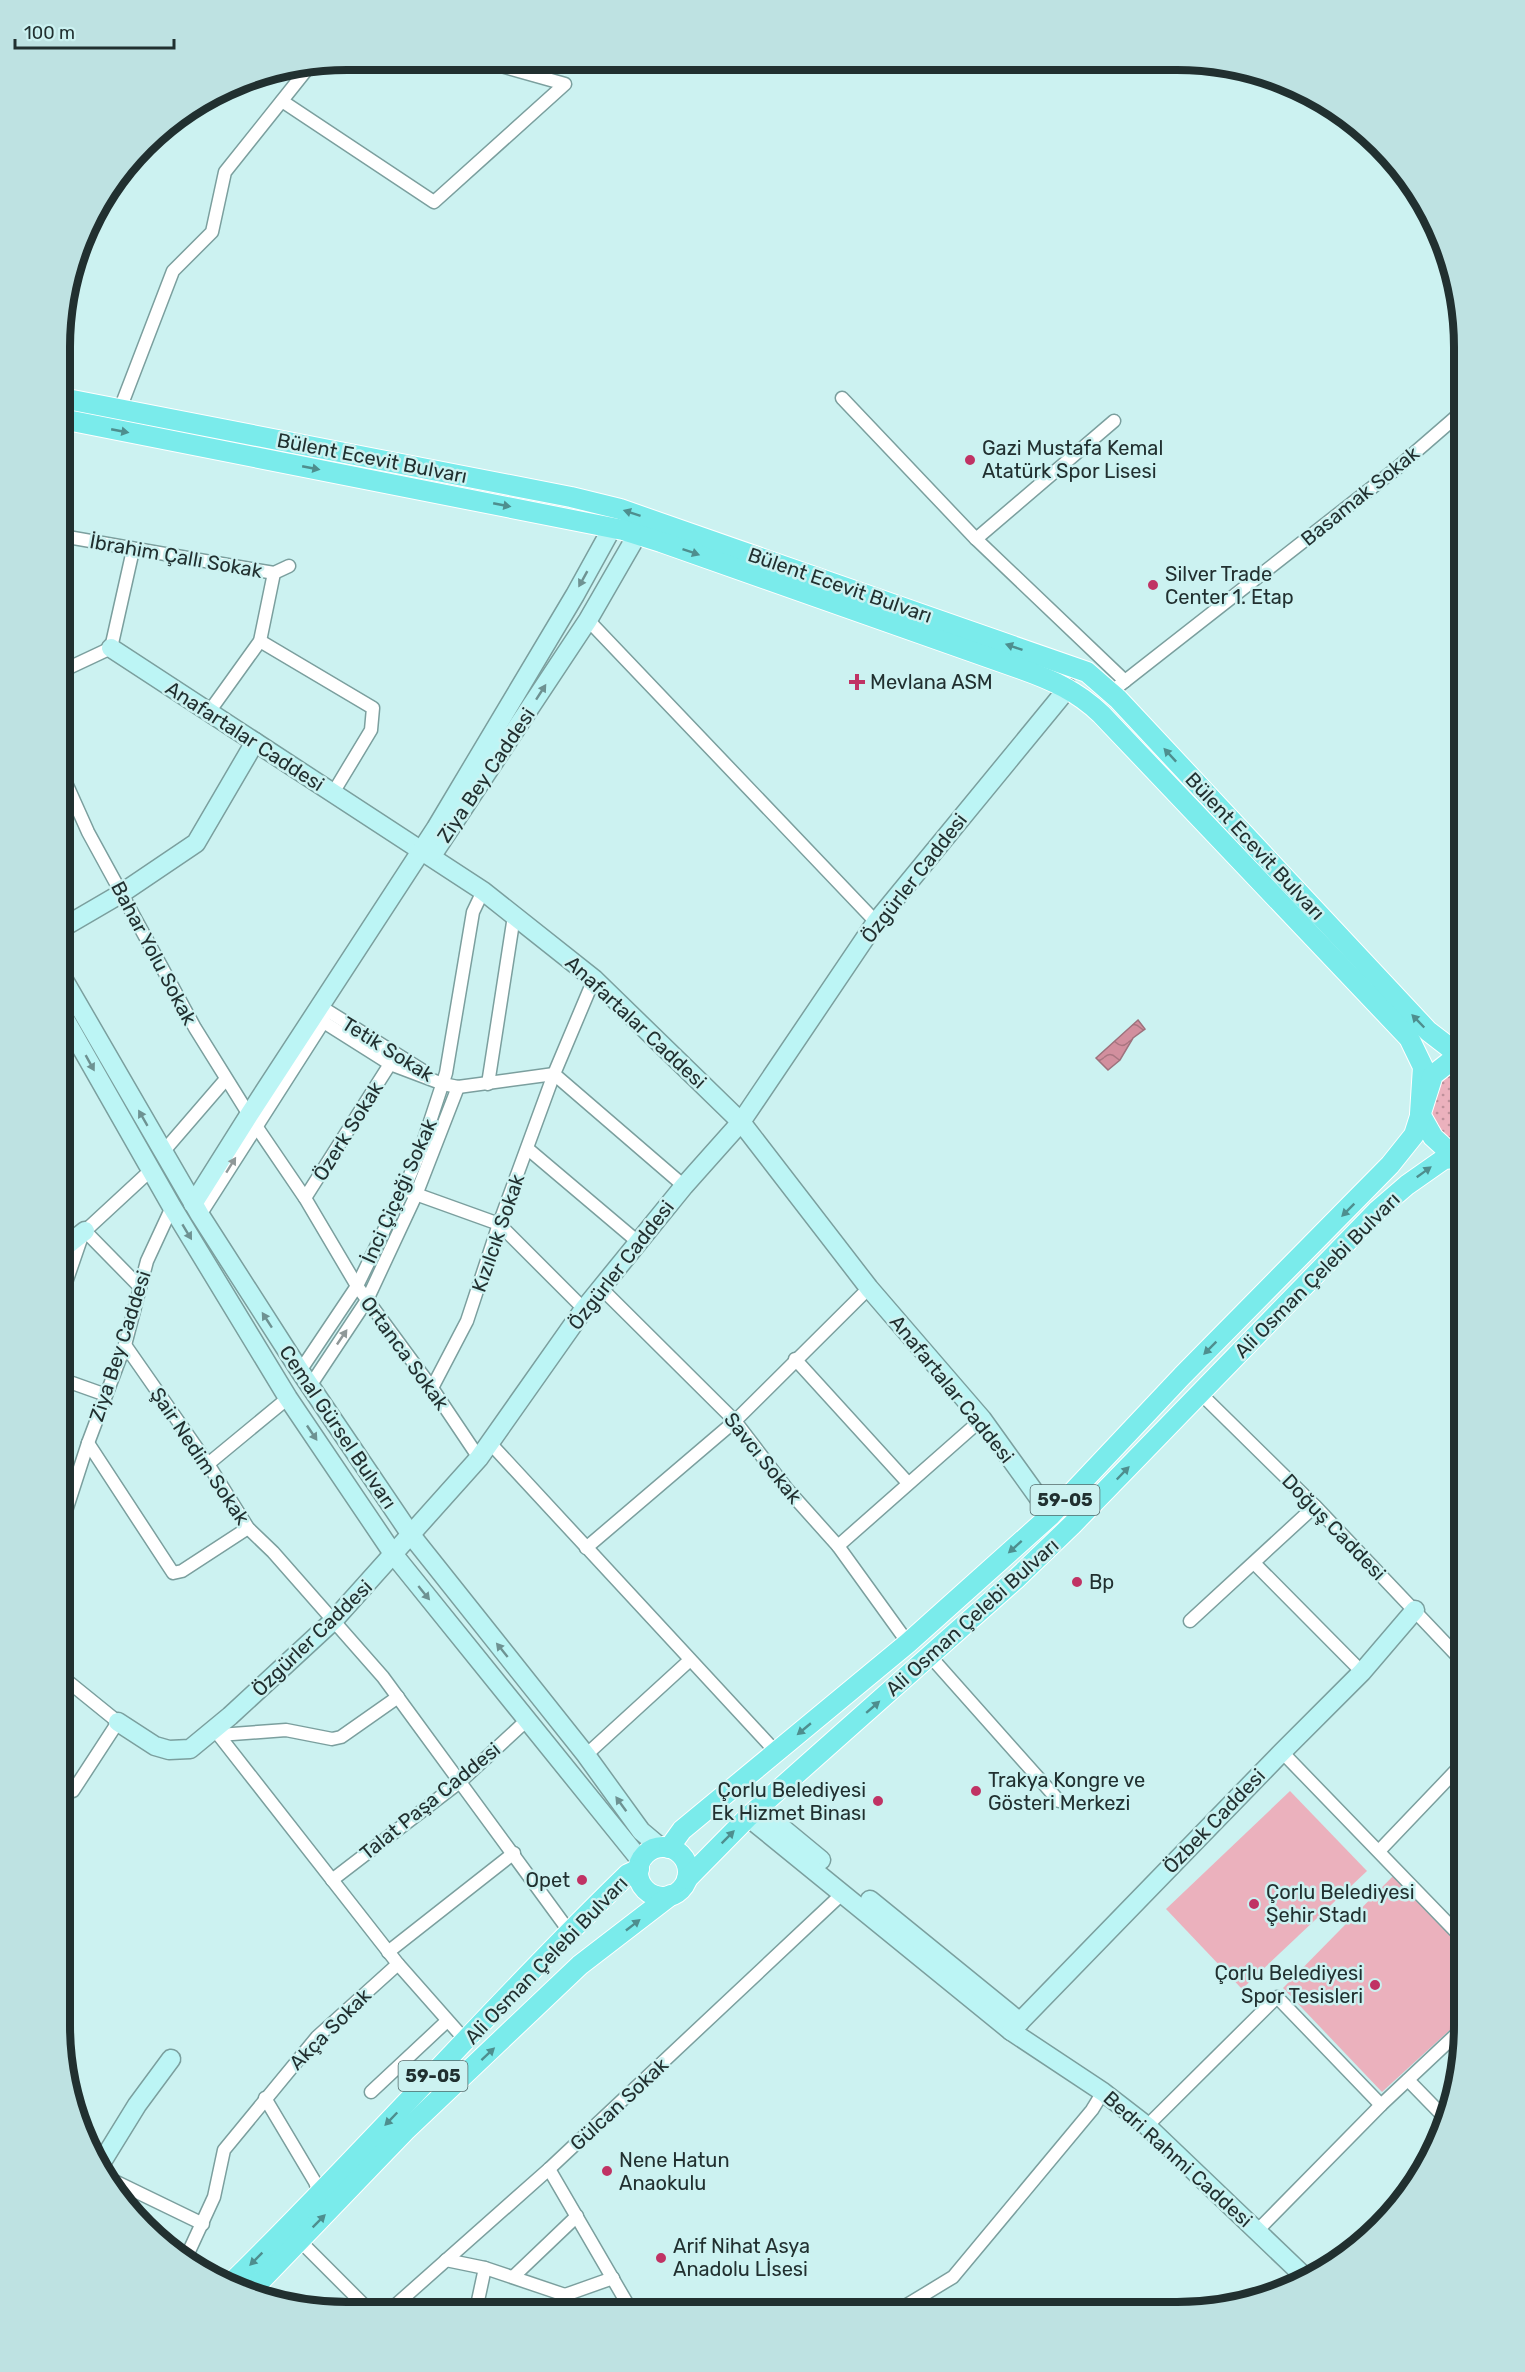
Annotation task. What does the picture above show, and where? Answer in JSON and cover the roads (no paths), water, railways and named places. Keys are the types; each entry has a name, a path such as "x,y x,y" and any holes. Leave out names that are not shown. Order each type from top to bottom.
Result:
{"main road":[{"name":"Bülent Ecevit Bulvarı","path":"70,400 571,497 620,509 1087,672 1118,687 1428,1031 1454,1051"},
{"path":"70,421 612,528 1021,669 1068,688 1085,698 1101,714 1409,1038 1423,1067 1420,1114 1433,1137 1454,1151"},
{"name":"59-05","path":"1420,1114 1433,1076 1454,1060"},
{"name":"Ali Osman Çelebi Bulvarı","path":"665,1847 682,1830 908,1643 1051,1515 1182,1376 1370,1187 1414,1135 1420,1114"},
{"name":"Ali Osman Çelebi Bulvarı","path":"687,1879 753,1813 1050,1546 1378,1210 1407,1185 1444,1159 1454,1158"},
{"path":"665,1847 682,1856 687,1863 687,1879 678,1892 671,1895 655,1895 642,1885 640,1865 646,1854 665,1847"},
{"name":"Ali Osman Çelebi Bulvarı","path":"236,2278 287,2229 569,1931 640,1865"},
{"name":"Ali Osman Çelebi Bulvarı","path":"256,2286 405,2131 580,1965 671,1895"}],"street":[{"path":"282,101 434,202 565,84 515,70"},
{"path":"120,409 173,271 212,232 225,172 303,74"},
{"path":"842,398 1118,687"},
{"name":"Basamak Sokak","path":"1118,687 1396,468 1454,418"},
{"path":"976,539 1114,421"},
{"name":"Ziya Bey Caddesi","path":"427,854 612,528"},
{"name":"Ziya Bey Caddesi","path":"197,1209 252,1120 427,854 588,620 637,535"},
{"name":"İbrahim Çallı Sokak","path":"70,538 274,573 289,566"},
{"path":"70,667 111,648 133,550"},
{"path":"209,712 260,642 274,573"},
{"path":"588,620 876,922"},
{"path":"260,642 373,708 371,730 333,793"},
{"name":"Anafartalar Caddesi","path":"111,648 483,891 594,979 741,1122 869,1288 982,1419 1051,1515"},
{"name":"Özgürler Caddesi","path":"118,1722 155,1746 169,1750 190,1749 217,1732 334,1620 479,1458 601,1288 684,1186 741,1122 876,922 1068,688"},
{"path":"70,923 122,893 196,843 255,742"},
{"name":"Bahar Yolu Sokak","path":"70,792 88,832 195,1028 252,1120"},
{"name":"İnci Çiçeği Sokak","path":"305,1379 357,1286 420,1152 443,1084 473,912 483,891"},
{"path":"488,1084 514,916"},
{"name":"Kızılcık Sokak","path":"432,1388 467,1321 499,1224 554,1074 594,979"},
{"name":"Cemal Gürsel Bulvarı","path":"70,989 197,1209 305,1379 411,1535 586,1755 641,1832 665,1847"},
{"name":"Tetik Sokak","path":"322,1014 390,1064 443,1084"},
{"name":"Tetik Sokak","path":"322,1014 443,1084"},
{"name":"Cemal Gürsel Bulvarı","path":"70,1026 172,1207 288,1398 393,1555 527,1720 640,1865"},
{"name":"Özerk Sokak","path":"305,1198 390,1064"},
{"path":"443,1084 458,1087 554,1074 684,1186"},
{"path":"162,1152 226,1080"},
{"name":"İnci Çiçeği Sokak","path":"305,1379 367,1300 416,1195 458,1087"},
{"name":"Ortanca Sokak","path":"252,1120 305,1198 357,1286 432,1388 479,1458"},
{"path":"528,1149 638,1242"},
{"path":"70,1243 151,1170"},
{"path":"404,1189 499,1224 584,1310"},
{"name":"Ziya Bey Caddesi","path":"70,1499 124,1345 147,1261 172,1207"},
{"path":"84,1231 139,1286"},
{"path":"70,1272 84,1231"},
{"name":"Savcı Sokak","path":"601,1288 735,1421 787,1489 838,1546 908,1643"},
{"path":"586,1548 735,1421 869,1288"},
{"name":"Şair Nedim Sokak","path":"124,1345 208,1464 248,1528 273,1552 334,1620 398,1697 569,1931"},
{"path":"795,1359 908,1483"},
{"path":"70,1382 106,1395"},
{"name":"Doğuş Caddesi","path":"1200,1393 1315,1506 1454,1653"},
{"path":"208,1464 288,1398"},
{"path":"838,1546 982,1419"},
{"path":"88,1443 173,1573 182,1571 248,1528"},
{"path":"490,1443 776,1752"},
{"path":"1190,1621 1315,1506"},
{"path":"1050,1546 1051,1515"},
{"path":"1254,1563 1362,1672"},
{"name":"Özbek Caddesi","path":"1016,2026 1362,1672 1415,1610"},
{"path":"930,1656 1059,1801"},
{"path":"586,1755 690,1660"},
{"path":"70,1683 118,1722 73,1791 70,1791"},
{"path":"217,1732 286,1730 332,1739 342,1737 398,1697"},
{"name":"Talat Paşa Caddesi","path":"332,1880 461,1781 527,1720"},
{"path":"217,1732 388,1952 466,2041"},
{"path":"1282,1752 1454,1930"},
{"path":"1378,1851 1454,1772"},
{"name":"Bedri Rahmi Caddesi","path":"753,1813 843,1893 959,1981"},
{"name":"Bedri Rahmi Caddesi","path":"753,1813 959,1981 1147,2126 1301,2273"},
{"path":"388,1952 514,1853"},
{"name":"Gülcan Sokak","path":"399,2302 549,2169 843,1893"},
{"name":"Akça Sokak","path":"189,2252 214,2197 224,2150 317,2037 398,1964"},
{"path":"1147,2126 1277,1997 1381,2105"},
{"path":"371,2092 447,2021"},
{"path":"1258,2230 1381,2105 1454,2036"},
{"path":"105,2158 137,2105 171,2059"},
{"path":"1408,2080 1440,2113"},
{"path":"919,2302 953,2277 1092,2110 1103,2092"},
{"path":"265,2098 315,2182 319,2193"},
{"path":"549,2169 626,2302"},
{"path":"121,2183 203,2224"},
{"path":"513,2277 576,2216"},
{"path":"300,2241 361,2302"},
{"path":"446,2260 485,2268 565,2295 613,2278"},
{"path":"478,2302 485,2268"},
{"path":"563,2302 565,2295"}],"water":[{"path":"1138,1020 1145,1029 1133,1038 1120,1060 1108,1070 1096,1058"}],"place":[{"name":"Gazi Mustafa Kemal Atatürk Spor Lisesi","path":"970,460"},
{"name":"Silver Trade Center 1. Etap","path":"1153,585"},
{"name":"Mevlana ASM","path":"857,682"},
{"name":"Bp","path":"1077,1582"},
{"name":"Trakya Kongre ve Gösteri Merkezi","path":"976,1791"},
{"name":"Çorlu Belediyesi Ek Hizmet Binası","path":"878,1801"},
{"name":"Opet","path":"582,1880"},
{"name":"Çorlu Belediyesi Şehir Stadı","path":"1254,1904"},
{"name":"Çorlu Belediyesi Spor Tesisleri","path":"1375,1985"},
{"name":"Nene Hatun Anaokulu","path":"607,2171"},
{"name":"Arif Nihat Asya Anadolu Lİsesi","path":"661,2258"}]}
